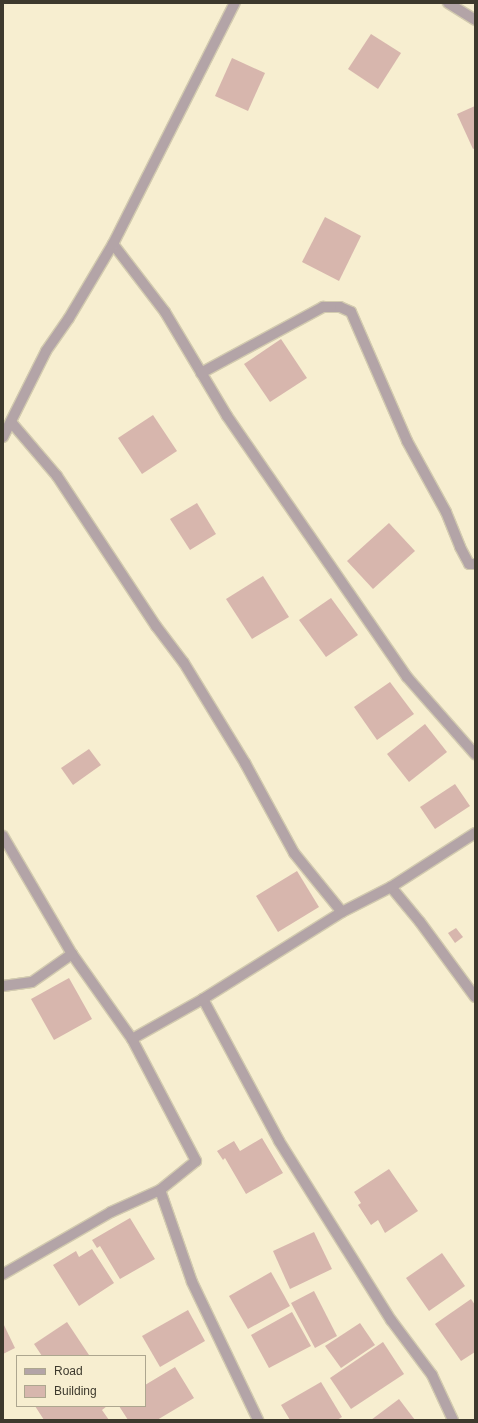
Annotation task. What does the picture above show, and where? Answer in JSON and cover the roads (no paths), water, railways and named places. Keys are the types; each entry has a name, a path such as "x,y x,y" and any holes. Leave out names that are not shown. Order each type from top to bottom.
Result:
{"street":[{"path":"3,438 46,351 69,318 113,244 235,3"},
{"path":"448,3 475,20"},
{"path":"113,244 165,312 227,416 407,677 475,754"},
{"path":"201,373 324,307 340,307 351,312 407,441 446,512 460,547 469,564 475,564"},
{"path":"11,422 57,476 156,626 184,664 245,763 294,853 342,912"},
{"path":"132,1039 203,999 342,912 391,887 475,833"},
{"path":"3,836 72,954 132,1039 196,1161 160,1190 111,1212 3,1274"},
{"path":"391,887 420,922 475,997"},
{"path":"3,986 32,982 72,954"},
{"path":"203,999 280,1141 391,1320 432,1376 452,1420"},
{"path":"160,1190 192,1282 258,1420"}]}
